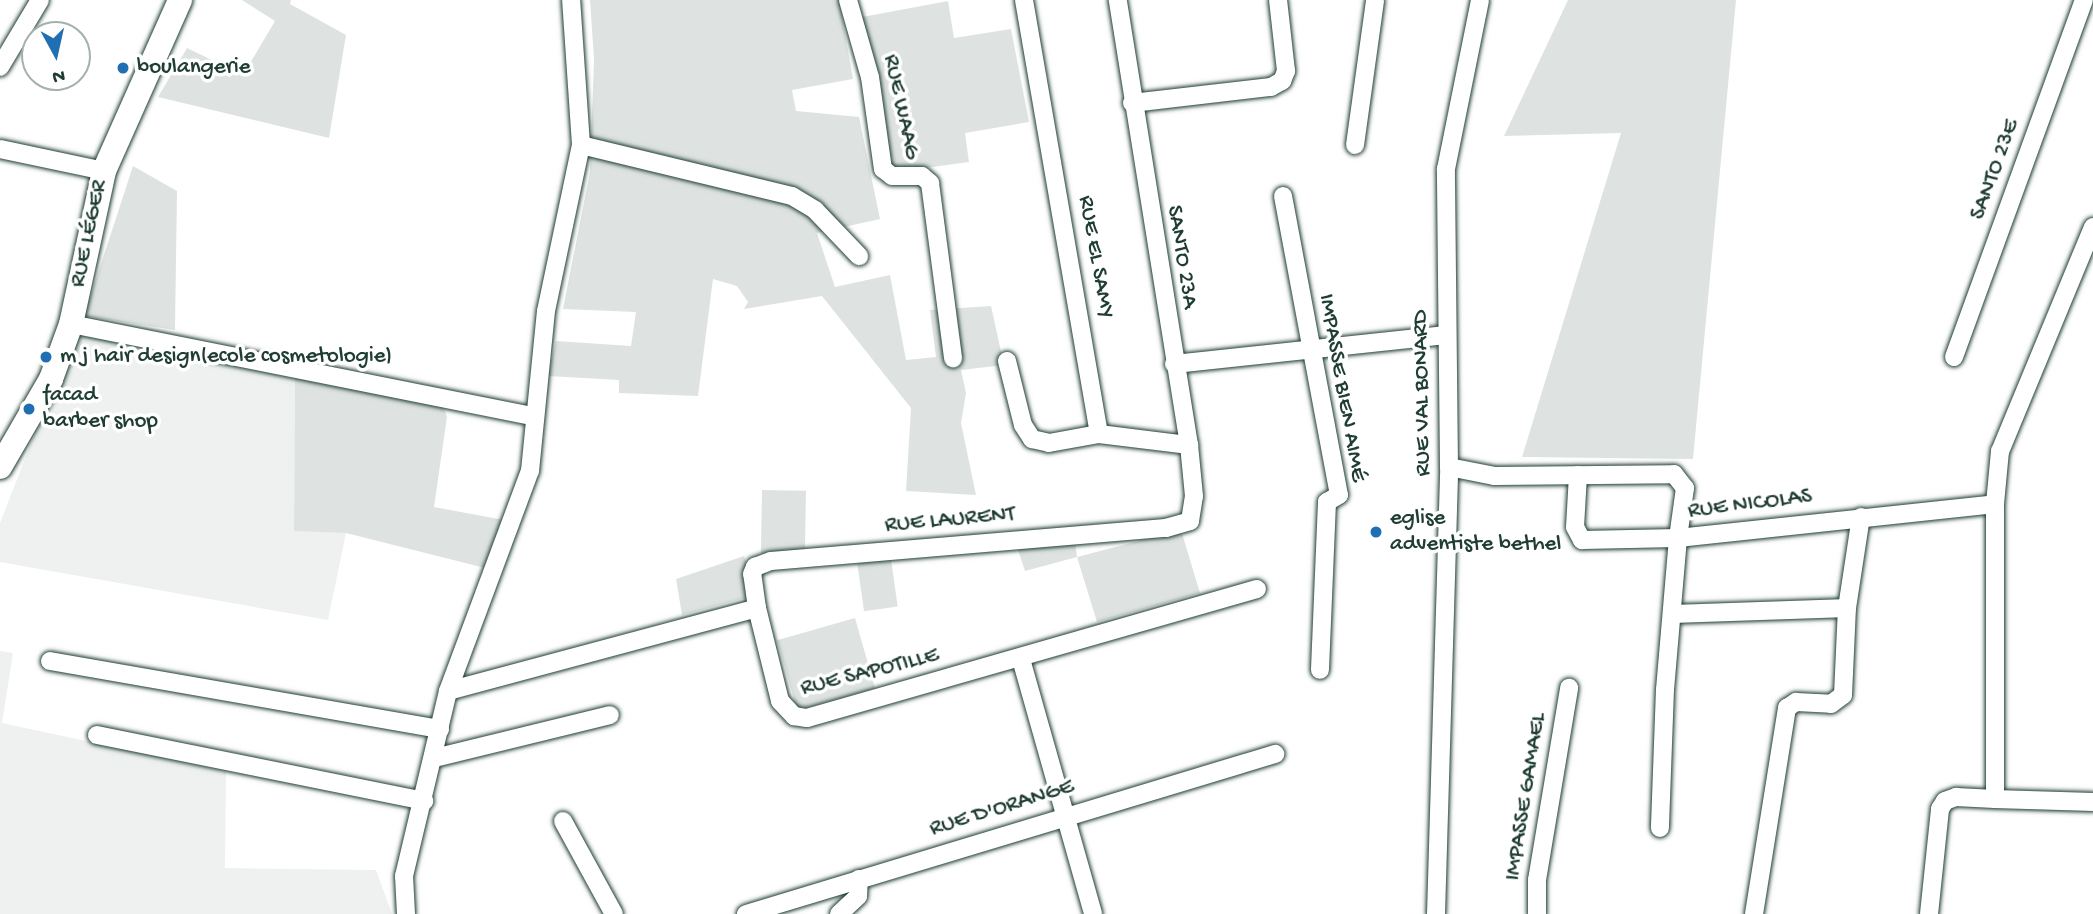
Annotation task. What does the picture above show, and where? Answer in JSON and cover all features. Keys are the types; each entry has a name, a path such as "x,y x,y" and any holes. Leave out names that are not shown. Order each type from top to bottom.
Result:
{"street":[{"path":"0,67 40,0"},
{"name":"RUE LÉGER","path":"0,467 51,379 71,324 104,171 180,0"},
{"path":"406,914 404,876 424,801 448,691 519,510 530,471 546,311 581,145 571,0"},
{"name":"RUE WAAG","path":"848,0 870,77 883,169 891,176 922,176 929,183 953,358"},
{"name":"RUE EL SAMY","path":"1024,0 1099,434"},
{"name":"SANTO 23A","path":"1118,0 1132,103 1189,445 1195,512 1190,522"},
{"path":"1132,103 1271,87 1282,81 1286,71 1278,0"},
{"path":"1355,145 1375,0"},
{"name":"RUE VAL BONARD","path":"1436,914 1449,467 1446,169 1480,0"},
{"name":"SANTO 23E","path":"1954,357 2084,0"},
{"path":"581,145 792,196 815,210 859,256"},
{"path":"0,149 104,171"},
{"name":"IMPASSE BIEN AIMÉ","path":"1283,196 1308,347 1339,495 1328,502 1320,670"},
{"path":"1994,799 1995,504 2000,451 2093,227"},
{"path":"71,324 535,417"},
{"path":"1174,364 1308,347 1446,335"},
{"path":"1007,361 1023,425 1032,439 1049,443 1099,434 1189,445"},
{"name":"RUE NICOLAS","path":"1449,467 1495,476 1674,474 1685,488 1678,538 1995,504"},
{"path":"1578,475 1575,527 1582,540 1678,538 1674,614 1665,689 1660,828"},
{"path":"1754,914 1787,708 1796,702 1831,704 1843,695 1847,608 1861,517"},
{"name":"RUE LAURENT","path":"757,608 752,574 755,567 771,561 1166,528 1190,522"},
{"name":"RUE SAPOTILLE","path":"757,608 780,701 794,716 820,715 1257,589"},
{"path":"448,691 757,608"},
{"path":"1674,614 1847,608"},
{"path":"1021,659 1093,914"},
{"path":"50,661 440,729"},
{"name":"IMPASSE GAMAEL","path":"1537,914 1537,880 1569,688"},
{"path":"434,758 610,715"},
{"path":"97,735 424,801"},
{"name":"RUE D'ORANGE","path":"746,914 1065,815 1275,754"},
{"path":"1929,914 1940,809 1945,801 1956,797 2093,802"},
{"path":"564,821 614,914"},
{"path":"839,914 858,896 859,879"}],"shaded area":[{"path":"242,0 291,0 290,4 346,35 329,138 158,97 187,48 243,75 275,21"},
{"path":"590,0 839,0 853,79 792,90 796,111 859,117 880,219 817,233 835,287 890,275 906,360 936,357 930,310 991,306 1004,365 961,370 966,393 961,423 976,495 906,491 911,408 822,296 744,309 748,302 737,286 713,279 698,396 619,393 619,380 548,376 556,341 631,346 636,312 563,309 590,172 594,60"},
{"path":"1568,0 1736,0 1693,459 1522,457 1621,133 1504,136"},
{"path":"948,1 954,38 1011,29 1029,122 965,133 969,162 888,173 857,18"},
{"path":"133,166 177,191 175,330 84,316"},
{"path":"75,331 295,373 294,530 346,533 328,620 0,562 0,523"},
{"path":"295,373 443,406 447,417 434,507 504,520 485,568 346,533 294,531"},
{"path":"762,490 806,491 805,554 761,553"},
{"path":"1181,530 1200,593 1097,622 1077,557"},
{"path":"1074,534 1077,557 1025,571 1016,544"},
{"path":"744,556 756,595 682,615 676,579"},
{"path":"891,559 898,607 864,611 857,564"},
{"path":"855,618 875,688 797,710 777,640"},
{"path":"0,651 13,653 2,723 226,771 225,868 376,870 392,914 0,914"}],"place":[{"name":"boulangerie","path":"123,68"},
{"name":"m j hair design(ecole cosmetologie)","path":"46,357"},
{"name":"facad barber shop","path":"29,409"},
{"name":"eglise adventiste bethel","path":"1376,532"}]}
